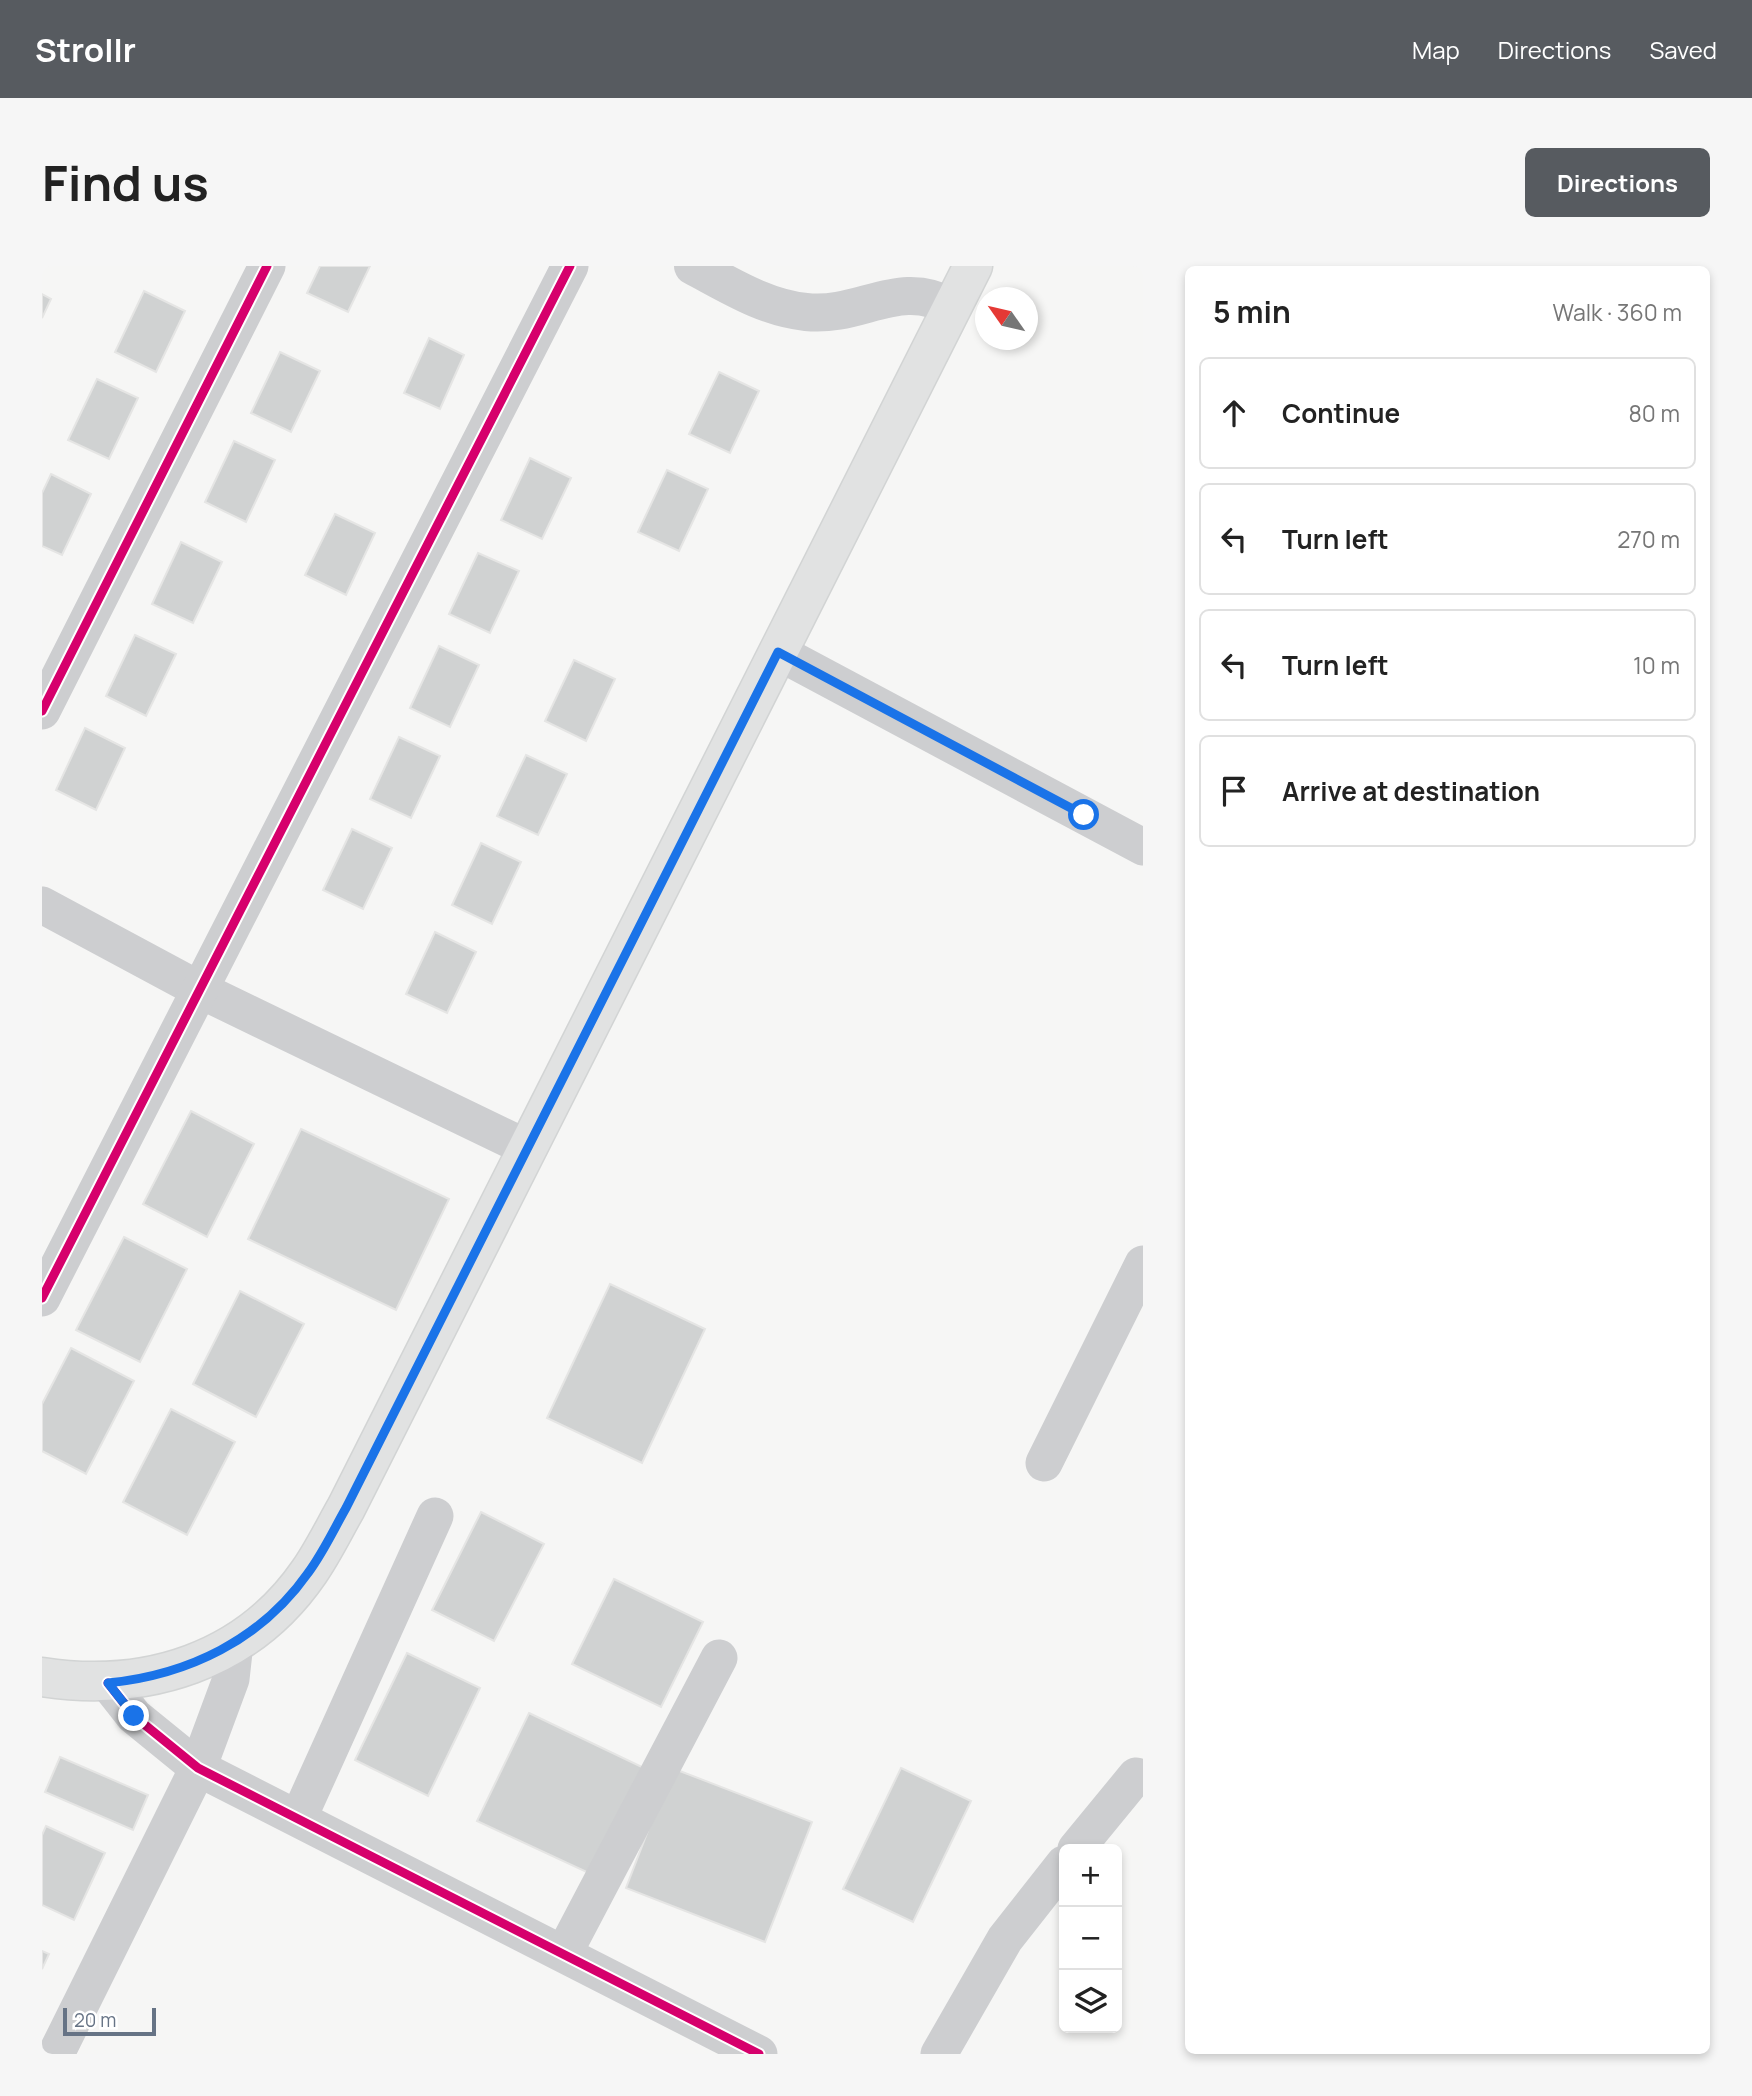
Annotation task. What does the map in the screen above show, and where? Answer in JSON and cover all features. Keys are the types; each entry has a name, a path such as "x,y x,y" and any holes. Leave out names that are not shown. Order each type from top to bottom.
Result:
{"main road":[{"path":"42,1677 108,1683 141,1680 173,1671 235,1643 279,1607 309,1573 346,1508 973,266"}],"street":[{"path":"42,710 267,266"},
{"path":"42,1298 570,266"},
{"path":"692,266 757,299 807,312 849,310 902,294 928,296 952,307"},
{"path":"778,652 1143,847"},
{"path":"42,905 201,990 527,1148"},
{"path":"1044,1463 1143,1264"},
{"path":"299,1817 435,1516"},
{"path":"56,2054 198,1768 231,1679 235,1643"},
{"path":"564,1953 719,1658"},
{"path":"108,1683 134,1716 198,1768 299,1817 759,2054"},
{"path":"1080,1844 1136,1776"},
{"path":"939,2054 1005,1939 1059,1870"}],"building":[{"path":"320,266 370,266 348,312 307,293"},
{"path":"144,291 185,311 156,372 115,352"},
{"path":"42,294 51,299 42,318"},
{"path":"429,338 464,355 440,409 404,393"},
{"path":"280,352 320,371 291,432 251,413"},
{"path":"719,372 759,391 730,453 689,434"},
{"path":"97,379 138,398 109,459 68,440"},
{"path":"234,441 275,460 246,522 205,502"},
{"path":"530,458 571,478 542,539 501,520"},
{"path":"667,470 708,489 679,551 638,532"},
{"path":"51,474 91,494 62,555 42,546 42,493"},
{"path":"335,514 375,533 346,595 305,575"},
{"path":"181,542 222,562 193,623 152,604"},
{"path":"478,553 519,571 490,633 449,614"},
{"path":"135,635 176,654 146,716 106,696"},
{"path":"439,646 479,665 450,727 410,708"},
{"path":"574,660 615,679 586,741 545,721"},
{"path":"85,728 125,748 96,810 56,790"},
{"path":"399,737 440,756 411,818 370,799"},
{"path":"526,755 567,774 538,835 497,816"},
{"path":"352,829 392,848 363,909 323,890"},
{"path":"481,843 521,862 492,924 452,905"},
{"path":"435,932 476,952 447,1013 406,994"},
{"path":"191,1111 254,1144 207,1237 143,1204"},
{"path":"301,1129 449,1199 396,1310 248,1239"},
{"path":"124,1237 187,1269 140,1362 76,1330"},
{"path":"610,1284 705,1329 642,1463 547,1418"},
{"path":"240,1291 304,1324 256,1417 193,1384"},
{"path":"71,1348 134,1381 86,1474 42,1451 42,1404"},
{"path":"171,1409 235,1442 187,1535 123,1502"},
{"path":"481,1512 544,1544 494,1641 432,1610"},
{"path":"614,1579 703,1622 661,1707 572,1664"},
{"path":"407,1653 480,1688 428,1796 355,1760"},
{"path":"529,1713 644,1768 593,1875 477,1821"},
{"path":"60,1757 148,1795 133,1830 45,1792"},
{"path":"672,1768 812,1822 765,1942 626,1888"},
{"path":"901,1768 971,1801 913,1922 843,1889"},
{"path":"46,1826 105,1853 74,1920 42,1905 42,1835"},
{"path":"42,1951 49,1954 42,1969"}],"cycle path":[{"path":"42,711 267,266"},
{"path":"42,1298 570,266"},
{"path":"108,1683 134,1716 198,1768 759,2054"}],"route":[{"path":"134,1716 108,1683 141,1680 173,1671 205,1659 235,1643 262,1623 309,1573 346,1508 778,652 1084,815"}]}
